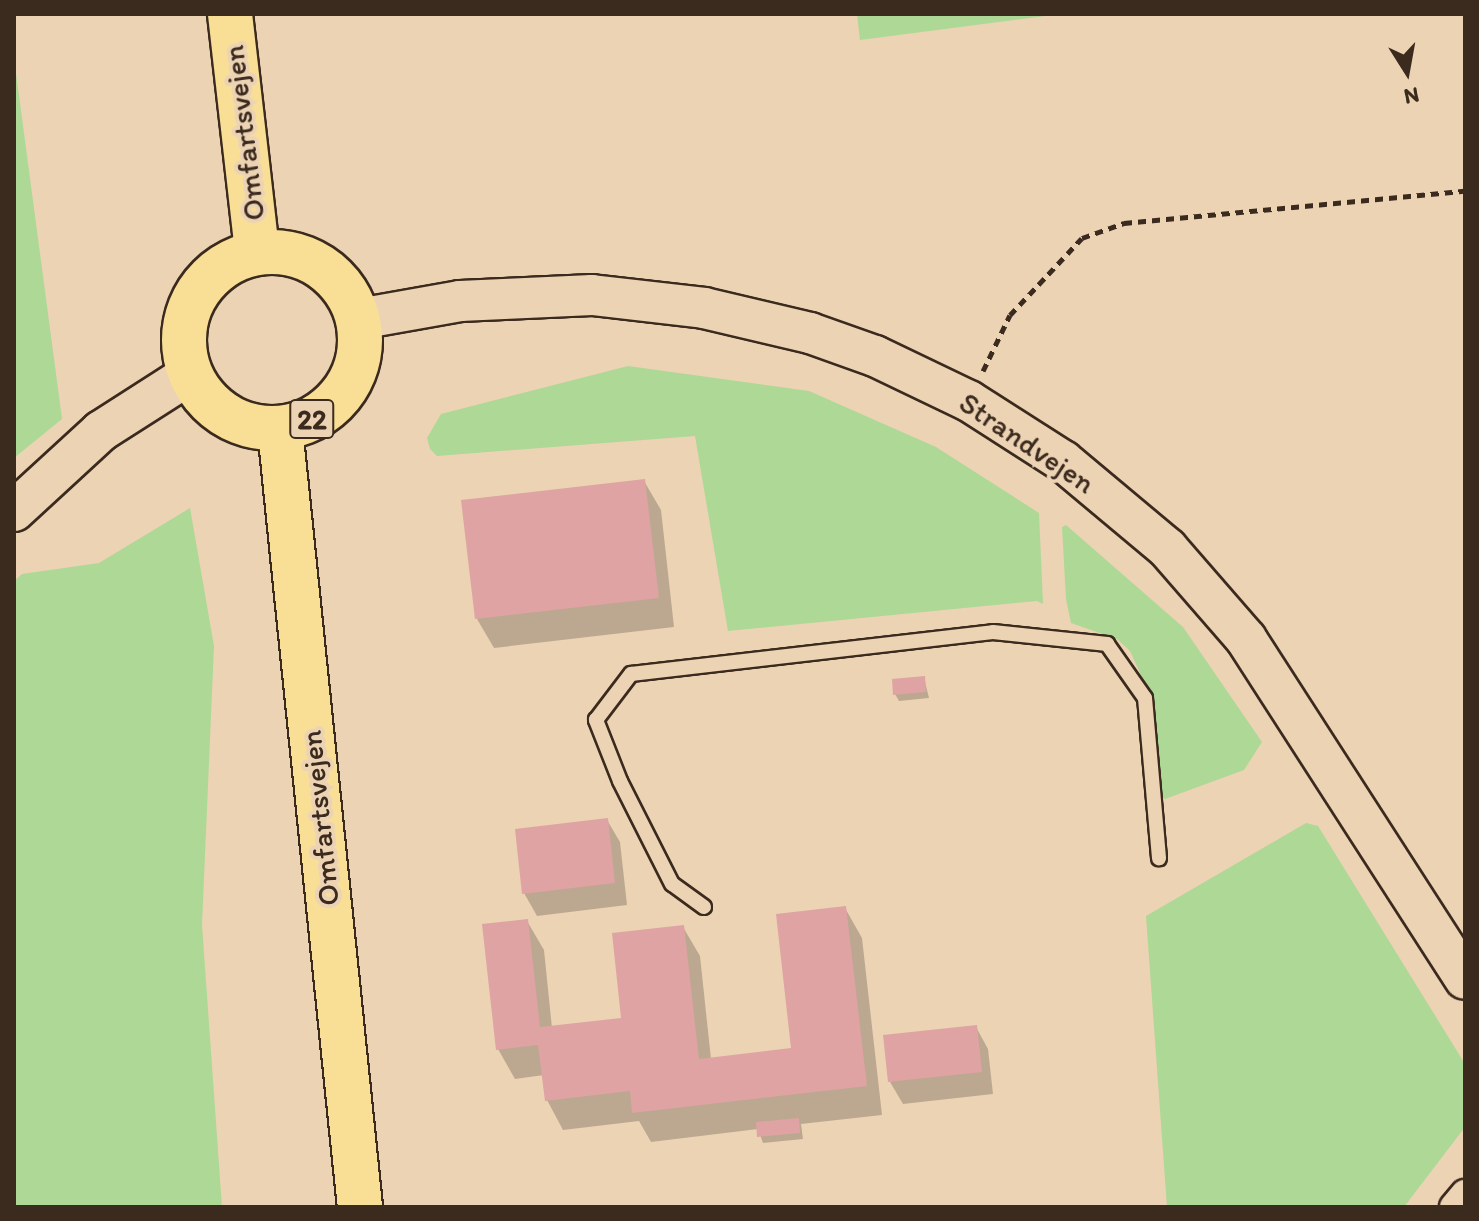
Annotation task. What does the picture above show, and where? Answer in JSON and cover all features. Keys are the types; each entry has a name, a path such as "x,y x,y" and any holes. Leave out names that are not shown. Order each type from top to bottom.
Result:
{"main road":[{"name":"Omfartsvejen","path":"230,14 257,252"},
{"name":"22","path":"284,251 310,259 332,274 349,294 359,319 361,349 352,379 334,403 309,421 280,429 252,426 226,416 204,398 190,374 183,348 185,322 194,297 210,275 232,260 257,252 284,251"},
{"name":"Omfartsvejen","path":"280,429 360,1207"}],"street":[{"name":"Strandvejen","path":"359,319 460,301 592,295 704,308 810,333 875,356 969,401 1063,461 1167,548 1246,639 1465,979"},
{"path":"14,511 101,431 190,374"},
{"path":"1454,1207 1465,1194"}],"lane":[{"path":"704,907 672,884 620,781 596,720 631,674 993,632 1107,644 1145,698 1159,858"}],"path":[{"path":"969,401 1010,315 1082,238 1124,223 1465,191"}],"green space":[{"path":"857,14 1061,14 860,40"},
{"path":"14,58 62,419 14,458"},
{"path":"628,366 809,391 936,447 1039,513 1043,604 1037,601 728,631 695,436 437,456 430,449 427,438 441,414"},
{"path":"190,508 214,646 202,925 222,1207 14,1207 14,581 22,574 99,563"},
{"path":"1066,525 1183,627 1262,742 1244,770 1165,799 1157,796 1146,686 1130,651 1117,639 1071,623 1066,599 1062,527"},
{"path":"1306,823 1318,826 1465,1064 1465,1127 1404,1207 1167,1207 1146,916"}],"building":[{"path":"645,479 659,598 475,619 461,500"},
{"path":"925,676 926,692 893,695 892,679"},
{"path":"608,818 615,883 522,894 515,829"},
{"path":"846,906 867,1086 632,1113 630,1091 545,1101 538,1045 496,1050 482,924 528,919 540,1027 621,1018 612,933 684,925 699,1059 791,1048 776,914"},
{"path":"977,1025 982,1072 888,1082 883,1035"},
{"path":"799,1118 800,1133 757,1137 756,1122"}]}
